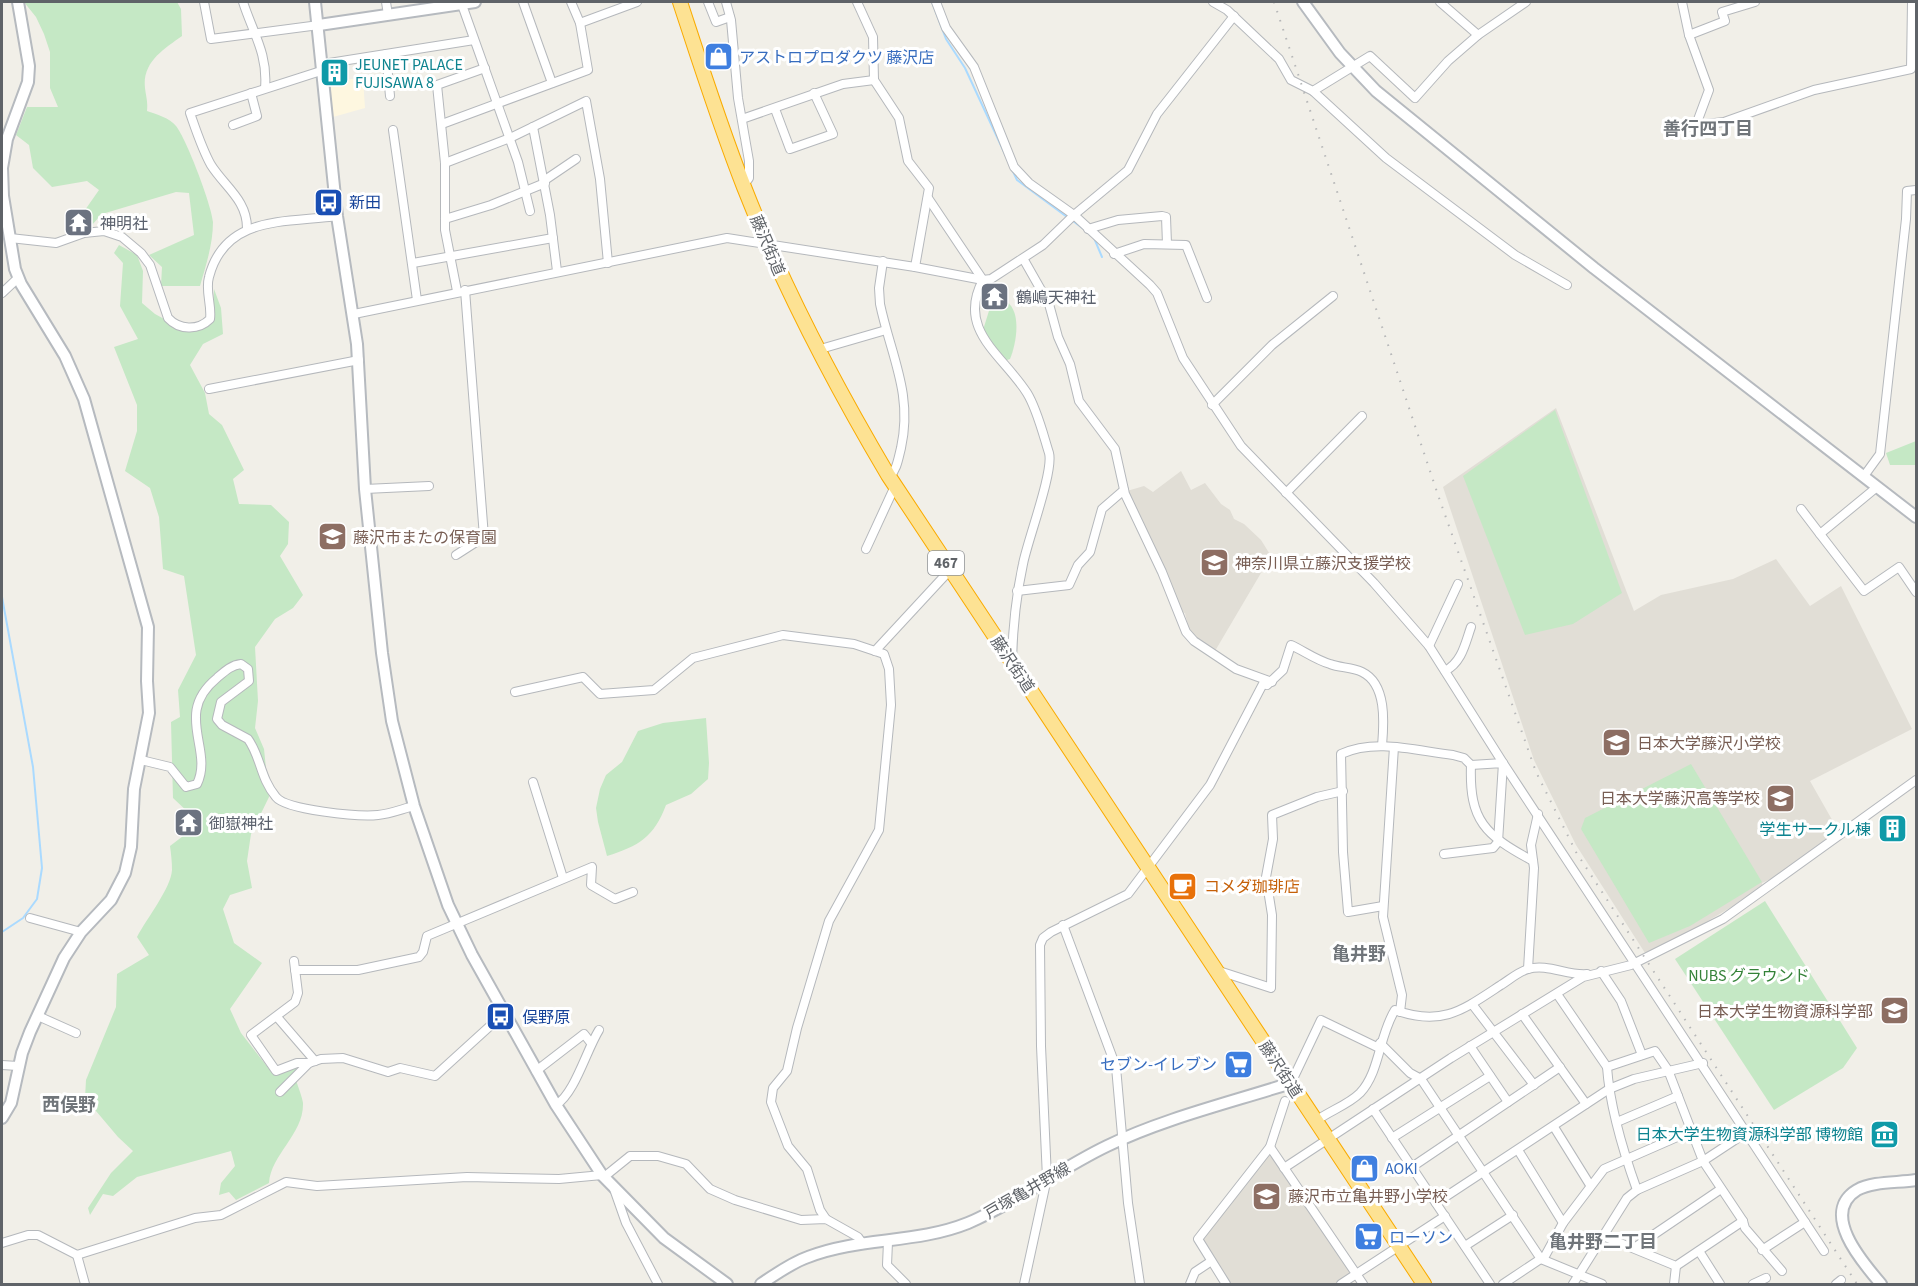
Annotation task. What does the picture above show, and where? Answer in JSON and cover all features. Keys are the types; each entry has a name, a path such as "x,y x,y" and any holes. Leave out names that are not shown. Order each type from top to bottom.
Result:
{"highway":[{"name":"藤沢街道","path":"680,2 744,187 766,242 817,350 892,482 1424,1284"}],"street":[{"path":"2,1118 11,1103 18,1066 64,958 81,932 111,900 125,873 131,847 134,789 149,720 147,681 149,635 146,617 80,390 65,356 18,278 10,238 3,196 2,168 7,139 25,91 28,73 18,2"},
{"path":"204,2 211,39 475,2"},
{"path":"243,2 267,69 265,88"},
{"path":"315,2 324,67 337,216 354,314 365,489 390,710 414,806 456,922 505,1017 556,1105 603,1176 664,1238 727,1284"},
{"path":"386,2 388,15"},
{"path":"523,2 552,83"},
{"path":"442,124 588,70 580,23 571,2"},
{"path":"580,23 637,2"},
{"path":"708,2 716,21 730,17"},
{"path":"726,2 730,17 749,161 748,177 744,187"},
{"path":"857,2 873,37 874,80 898,118 905,152 928,188 915,267"},
{"path":"936,2 946,28 974,67 1014,167 1029,183 1074,215 1157,293 1183,358 1241,446 1374,583 1429,646 1503,763 1703,1063 1824,1251"},
{"path":"1213,2 1234,16 1280,59 1288,77 1312,91 1386,158 1515,255 1567,285"},
{"path":"1303,2 1353,68 1405,116 1594,268 1917,518"},
{"path":"1440,2 1478,35"},
{"path":"1312,91 1370,56 1415,98 1448,61 1478,35 1526,2"},
{"path":"1682,2 1689,34 1709,90 1696,125 1714,125 1814,90 1911,69 1912,2"},
{"path":"1689,34 1725,21 1722,12 1755,2"},
{"path":"461,3 510,138 530,211"},
{"path":"354,314 461,290 727,238 883,261 983,280 991,279 1024,260 1133,164 1157,114 1234,16"},
{"path":"247,228 247,215 243,205 211,165 190,113 324,67 386,54 474,40"},
{"path":"386,54 390,96"},
{"path":"456,555 484,537 461,290 449,255 445,219 445,163 437,85 485,68"},
{"path":"742,119 843,84 874,80"},
{"path":"232,125 257,116 251,93"},
{"path":"775,109 790,149 833,134 814,93"},
{"path":"445,163 510,138 586,101 589,105 600,179 608,263"},
{"path":"533,127 545,181 557,272"},
{"path":"393,130 417,300"},
{"path":"445,219 491,205 545,181 576,159"},
{"path":"1864,476 1880,454 1906,219 1907,191 1917,190"},
{"path":"928,198 983,280"},
{"path":"10,238 56,243 84,233 104,231 122,237 141,253 150,265 168,318 173,324 188,328 205,323 210,319 207,291 210,273 228,241 247,228 337,216"},
{"path":"1088,229 1118,220 1162,216 1166,217 1167,244"},
{"path":"412,263 553,238"},
{"path":"1114,254 1144,244 1186,245 1207,298"},
{"path":"1024,260 1049,304 1058,337 1070,364 1079,401 1114,449 1124,490 1190,638 1236,669 1268,681"},
{"path":"866,549 896,471 906,427 903,385 886,330 879,288 883,261"},
{"path":"2,293 18,278"},
{"path":"983,280 975,294 972,308 975,319 992,351 1012,371 1029,395 1050,456 1017,591 1012,663"},
{"path":"1212,405 1272,345 1333,296"},
{"path":"817,350 886,330"},
{"path":"209,389 358,360"},
{"path":"1286,493 1362,416"},
{"path":"365,489 429,486"},
{"path":"1820,534 1877,486"},
{"path":"1017,591 1069,585 1078,565 1090,552 1102,508 1124,490"},
{"path":"1801,509 1864,591 1899,567 1917,592"},
{"path":"875,651 950,570"},
{"path":"1429,646 1458,584"},
{"path":"1445,671 1455,666 1459,660 1471,627"},
{"path":"515,692 583,677 600,694 644,693 654,690 693,658 783,635 854,644 884,654 887,660 890,693 882,818 876,837 829,921 797,1028 788,1071 771,1095 771,1102 788,1146 807,1169 826,1219"},
{"path":"1024,1284 1047,1178 1041,1046 1040,945 1043,938 1063,925 1128,894 1210,785 1260,690 1283,670 1291,645 1329,664 1366,674 1376,686 1380,696 1384,718 1383,746"},
{"path":"141,760 170,767 186,787 197,784 200,770 195,726 198,702 208,686 229,669 241,663 248,669 249,681 221,702 217,719 222,725 248,739 262,775 279,801 293,807 365,816 381,815 414,806"},
{"path":"1383,906 1348,912 1342,852 1341,754 1362,747 1394,747 1464,758 1471,765 1470,795 1476,812 1498,842 1533,861"},
{"path":"1394,747 1383,906 1384,926 1402,995 1400,1012"},
{"path":"1471,765 1503,763"},
{"path":"1444,854 1492,848 1498,842 1503,763"},
{"path":"1284,1168 1470,1046 1592,974 1636,963 1723,919 1917,780"},
{"path":"533,782 563,879"},
{"path":"1216,970 1271,988 1272,915 1266,877 1273,839 1272,815 1317,797 1343,792"},
{"path":"1528,969 1532,845 1538,814"},
{"path":"505,1017 490,1026 435,1076 400,1068 388,1072 343,1059 297,1063 276,1071 251,1035 295,1002 298,993 295,966 357,970 419,957 423,952 427,936 592,867 591,885 615,900 633,892"},
{"path":"30,918 81,932"},
{"path":"1063,925 1116,1066 1128,1203 1140,1284"},
{"path":"1316,1121 1360,1093 1367,1084 1379,1046 1395,1010 1428,1018 1455,1014 1528,969 1545,968 1580,975 1592,974"},
{"path":"1601,971 1621,1001 1642,1055"},
{"path":"1557,994 1607,1067 1609,1089 1617,1122 1637,1190"},
{"path":"1472,1004 1534,1085"},
{"path":"1522,1014 1586,1104"},
{"path":"38,1016 76,1033"},
{"path":"277,1017 312,1062"},
{"path":"1292,1083 1321,1020 1379,1046 1410,1073 1421,1079 1541,1259 1602,1284"},
{"path":"556,1105 570,1092 599,1030"},
{"path":"536,1071 584,1034 591,1043"},
{"path":"1470,1046 1508,1102"},
{"path":"1607,1067 1655,1051 1668,1070 1703,1161 1743,1221 1745,1228 1782,1271"},
{"path":"280,1092 312,1062"},
{"path":"1436,1203 1609,1089 1668,1070 1703,1063"},
{"path":"2,1065 18,1066"},
{"path":"1412,1167 1560,1067"},
{"path":"1392,1138 1490,1076"},
{"name":"戸塚亀井野線","path":"761,1284 808,1257 863,1244 931,1234 966,1224 1012,1201 1047,1178 1123,1140 1292,1083"},
{"path":"1617,1122 1678,1096"},
{"path":"1226,1284 1210,1262 1198,1239 1270,1147 1285,1101"},
{"path":"1373,1109 1490,1284"},
{"path":"1554,1127 1590,1185"},
{"path":"1503,1284 1541,1259 1563,1223 1604,1169 1691,1131"},
{"path":"1573,1284 1626,1198 1637,1190 1703,1161 1747,1132"},
{"path":"1270,1147 1363,1284"},
{"path":"1518,1150 1563,1223"},
{"path":"2,1243 28,1235 38,1235 77,1255 195,1218 221,1215 286,1182 317,1186 466,1178 559,1179 603,1176 630,1156 670,1158 686,1164 710,1189 735,1200 801,1220 826,1219 858,1237 863,1244"},
{"path":"1881,1284 1865,1266 1844,1230 1841,1212 1849,1198 1858,1190 1917,1180"},
{"path":"613,1186 626,1223 658,1284"},
{"path":"1634,1248 1721,1189"},
{"path":"1466,1246 1513,1215"},
{"path":"1341,1284 1444,1216"},
{"path":"1676,1266 1743,1221"},
{"path":"1762,1250 1805,1222"},
{"path":"1603,1236 1676,1266"},
{"path":"888,1242 887,1265 903,1283"},
{"path":"1699,1251 1720,1284"},
{"path":"77,1255 85,1284"},
{"path":"1190,1284 1195,1272 1210,1262"},
{"path":"1674,1284 1676,1266"},
{"path":"1754,1284 1766,1278"}],"shaded area":[{"path":"363,78 365,108 333,117 329,81"},
{"path":"1556,408 1634,611 1661,595 1733,579 1776,559 1810,606 1841,586 1912,729 1810,781 1839,832 1775,877 1762,883 1733,906 1691,931 1645,953 1576,845 1534,760 1443,487"},
{"name":"神奈川県立藤沢支援学校","path":"1181,471 1191,490 1205,483 1221,504 1230,510 1234,519 1244,524 1261,540 1271,556 1215,651 1196,640 1189,630 1185,613 1181,612 1127,491 1144,486 1153,492"},
{"name":"藤沢市立亀井野小学校","path":"1267,1152 1271,1153 1349,1271 1350,1275 1335,1284 1230,1284 1201,1241"}],"green space":[{"path":"24,2 177,2 181,9 182,36 162,51 151,64 145,79 145,88 147,111 163,117 176,126 186,144 212,214 212,238 200,286 161,286 162,267 149,255 194,235 189,193 176,192 102,214 90,227 85,210 99,190 87,181 52,187 33,168 29,145 16,135 27,107 58,107 50,88 50,52 36,17"},
{"path":"119,245 137,255 143,271 142,303 155,314 186,331 210,325 214,289 221,308 223,334 203,344 190,365 205,393 209,414 222,425 244,470 233,479 239,504 271,505 289,522 288,544 280,556 303,595 293,608 275,619 255,647 258,701 255,728 264,749 269,797 251,834 247,861 252,888 230,895 223,909 234,943 262,963 230,1009 241,1033 273,1074 300,1059 310,1060 296,1080 303,1103 302,1114 275,1163 269,1183 236,1200 229,1192 219,1195 221,1183 235,1166 231,1151 137,1177 113,1196 103,1194 90,1215 88,1208 111,1173 133,1151 85,1098 86,1080 116,1007 117,974 149,955 137,937 171,877 170,846 191,830 190,814 173,798 171,722 180,717 178,690 196,655 184,576 163,569 159,517 150,488 125,471 137,431 137,405 114,347 138,339 120,306 123,263 114,253"},
{"path":"993,298 1010,304 1016,321 1013,351 1010,359 1004,361 991,354 983,330"},
{"path":"1555,410 1622,593 1573,624 1525,635 1463,476"},
{"path":"1916,441 1916,465 1890,465 1886,453"},
{"path":"706,718 708,779 691,794 666,805 656,825 644,839 607,856 596,808 606,775 622,762 638,731 663,723"},
{"path":"1691,764 1762,882 1690,926 1649,943 1581,829 1585,818"},
{"name":"NUBS グラウンド","path":"1765,901 1857,1048 1843,1068 1774,1110 1675,959"}],"waterway":[{"path":"932,2 946,39 965,68 1017,180 1067,217"},
{"path":"1073,221 1085,230"},
{"path":"1094,238 1102,257"},
{"path":"2,597 33,767 42,868 37,899 23,918 2,932"}],"railway":[{"path":"1274,2 1438,495 1536,772 1576,852 1857,1284"}],"place":[{"name":"アストロプロダクツ 藤沢店","path":"718,57"},
{"name":"JEUNET PALACE FUJISAWA 8","path":"334,73"},
{"name":"新田","path":"328,202"},
{"name":"神明社","path":"79,223"},
{"name":"鶴嶋天神社","path":"995,297"},
{"name":"藤沢市またの保育園","path":"332,537"},
{"name":"神奈川県立藤沢支援学校","path":"1214,563"},
{"name":"日本大学藤沢小学校","path":"1616,743"},
{"name":"日本大学藤沢高等学校","path":"1781,798"},
{"name":"御嶽神社","path":"188,823"},
{"name":"学生サークル棟","path":"1892,829"},
{"name":"コメダ珈琲店","path":"1183,886"},
{"name":"日本大学生物資源科学部","path":"1894,1011"},
{"name":"俣野原","path":"501,1017"},
{"name":"セブン-イレブン","path":"1238,1064"},
{"name":"日本大学生物資源科学部 博物館","path":"1884,1134"},
{"name":"AOKI","path":"1364,1168"},
{"name":"藤沢市立亀井野小学校","path":"1267,1196"},
{"name":"ローソン","path":"1368,1237"}],"district":[{"name":"善行四丁目","path":"1708,129"},
{"name":"亀井野","path":"1359,954"},
{"name":"西俣野","path":"69,1105"},
{"name":"亀井野二丁目","path":"1603,1242"}]}
